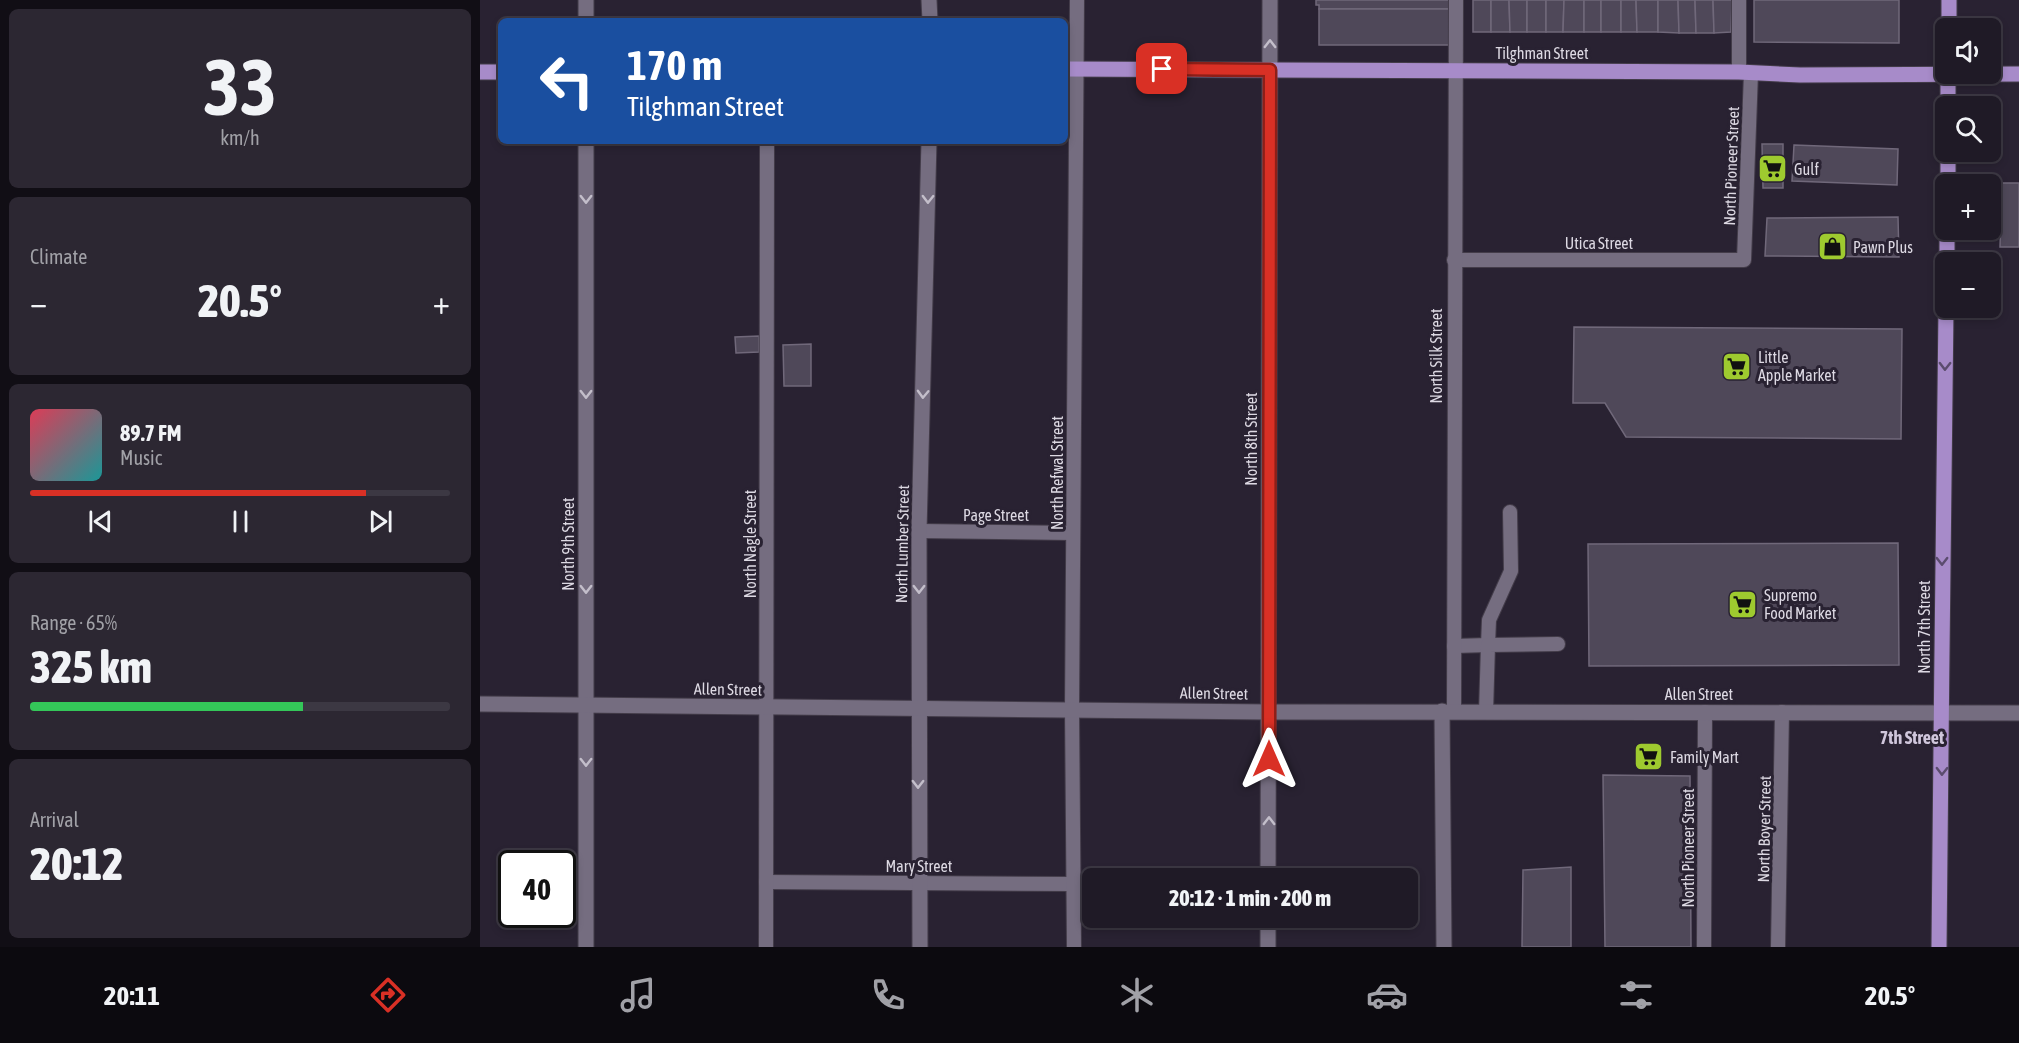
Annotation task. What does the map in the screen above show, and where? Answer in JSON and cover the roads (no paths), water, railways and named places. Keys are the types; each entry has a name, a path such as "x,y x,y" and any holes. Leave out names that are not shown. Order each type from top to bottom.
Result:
{"main road":[{"path":"1949,0 1949,18"},
{"name":"Tilghman Street","path":"1070,69 1935,74"},
{"path":"480,72 498,72"},
{"name":"Tilghman Street","path":"2001,74 2019,74"},
{"name":"North 7th Street","path":"1939,947 1946,318"}],"street":[{"path":"586,0 586,18"},
{"path":"929,0 930,18"},
{"name":"North 8th Street","path":"1268,868 1270,0"},
{"name":"North 9th Street","path":"586,144 586,947"},
{"name":"North Lumber Street","path":"920,947 919,531 929,144"},
{"name":"Allen Street","path":"480,704 1269,712 2019,713"},
{"name":"North Silk Street","path":"1444,947 1448,711"},
{"path":"1268,928 1268,947"}],"lane":[{"name":"North Refwal Street","path":"1074,947 1070,69 1077,0"},
{"name":"North Silk Street","path":"1448,711 1454,646 1456,0"},
{"name":"North Pioneer Street","path":"1739,0 1745,73 1744,260"},
{"name":"North Nagle Street","path":"766,947 767,144"},
{"name":"Utica Street","path":"1454,260 1744,260"},
{"path":"1486,712 1489,620 1511,570 1510,512"},
{"name":"Page Street","path":"919,531 1073,532"},
{"path":"1454,646 1557,644"},
{"name":"North Pioneer Street","path":"1704,947 1705,712"},
{"name":"North Boyer Street","path":"1778,947 1782,712"},
{"name":"Mary Street","path":"766,882 1073,884"}],"place":[{"name":"Gulf","path":"1773,169"},
{"name":"Pawn Plus","path":"1832,247"},
{"name":"Little Apple Market","path":"1737,366"},
{"name":"Supremo Food Market","path":"1743,604"},
{"name":"Family Mart","path":"1649,757"}],"district":[{"name":"7th Street","path":"1912,738"}]}
